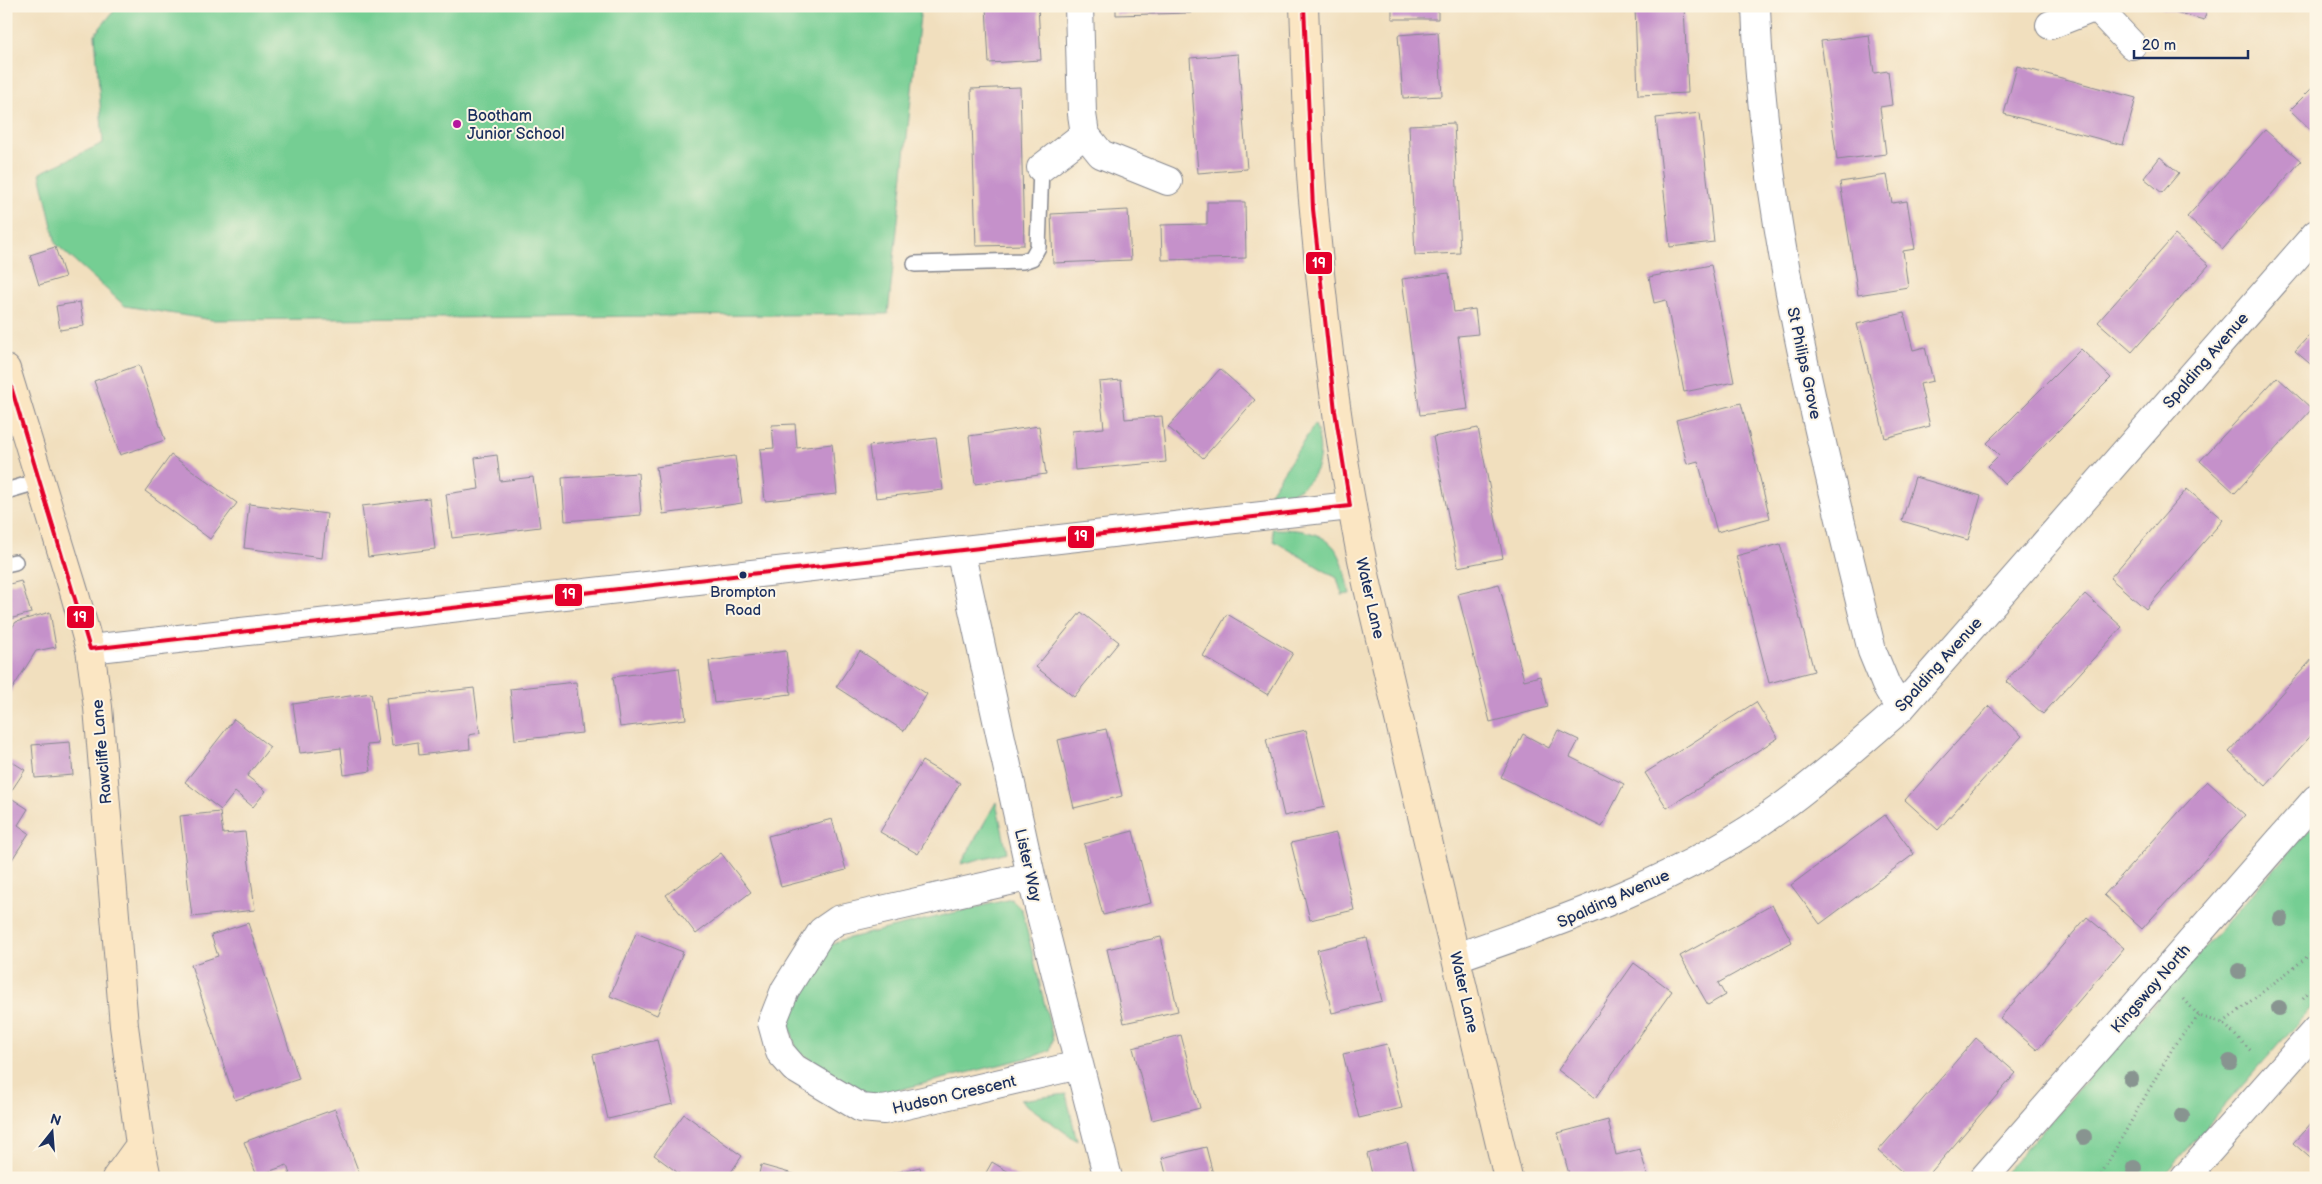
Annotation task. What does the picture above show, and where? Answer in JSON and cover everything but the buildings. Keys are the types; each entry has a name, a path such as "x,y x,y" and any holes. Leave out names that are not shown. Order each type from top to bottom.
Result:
{"street":[{"path":"1079,6 1082,114 1085,134 1101,154 1168,181"},
{"name":"Water Lane","path":"1304,6 1313,209 1335,411 1350,506 1508,1178"},
{"name":"St Philips Grove","path":"1756,6 1768,153 1803,362 1872,651 1886,685 1900,709"},
{"path":"2050,25 2096,7 2132,45"},
{"path":"1041,168 1085,134"},
{"name":"Spalding Avenue","path":"1457,957 1540,929 1612,899 1718,848 1782,807 1834,766 1900,709 2316,234"},
{"name":"Rawcliffe Lane","path":"8,381 90,649 98,708 124,1026 140,1145 147,1178"},
{"path":"90,649 1350,506"},
{"name":"Lister Way","path":"960,550 1031,876 1108,1178"},
{"name":"Kingsway North","path":"1984,1178 2316,799"},
{"name":"Hudson Crescent","path":"1031,876 838,920 822,931 785,990 772,1023 780,1052 794,1068 861,1108 884,1110 1079,1065"},
{"path":"2185,1178 2316,1030"},
{"path":"116,1178 119,1170 140,1145"}],"lane":[{"path":"915,264 1023,261 1032,258 1038,247 1041,168"},
{"path":"6,491 40,481"}],"path":[{"path":"2223,1023 2316,950"},
{"path":"2161,975 2199,1016 2223,1023 2274,1076"},
{"path":"2099,1178 2175,1044 2199,1016"}],"green space":[{"name":"Bootham Junior School","path":"118,6 921,6 888,314 212,320 125,306 56,244 40,173 103,143 95,34"},
{"path":"1315,424 1320,452 1318,464 1313,475 1296,491 1269,499 1269,494"},
{"path":"1272,529 1311,533 1328,541 1340,557 1350,594 1342,595 1337,578 1274,541"},
{"path":"996,802 1007,852 961,864"},
{"path":"2316,822 2316,1002 2161,1178 2000,1178"},
{"path":"1011,899 1022,910 1053,1039 1050,1050 1035,1056 874,1096 862,1092 797,1051 788,1020 821,958 830,946 841,940"},
{"path":"1066,1094 1077,1141 1020,1100"}],"transit line":[{"name":"19","path":"6,370 90,649 1350,506 1335,411 1313,209 1304,6"}],"place":[{"name":"Bootham Junior School","path":"457,124"},
{"name":"Brompton Road","path":"743,575"}]}
